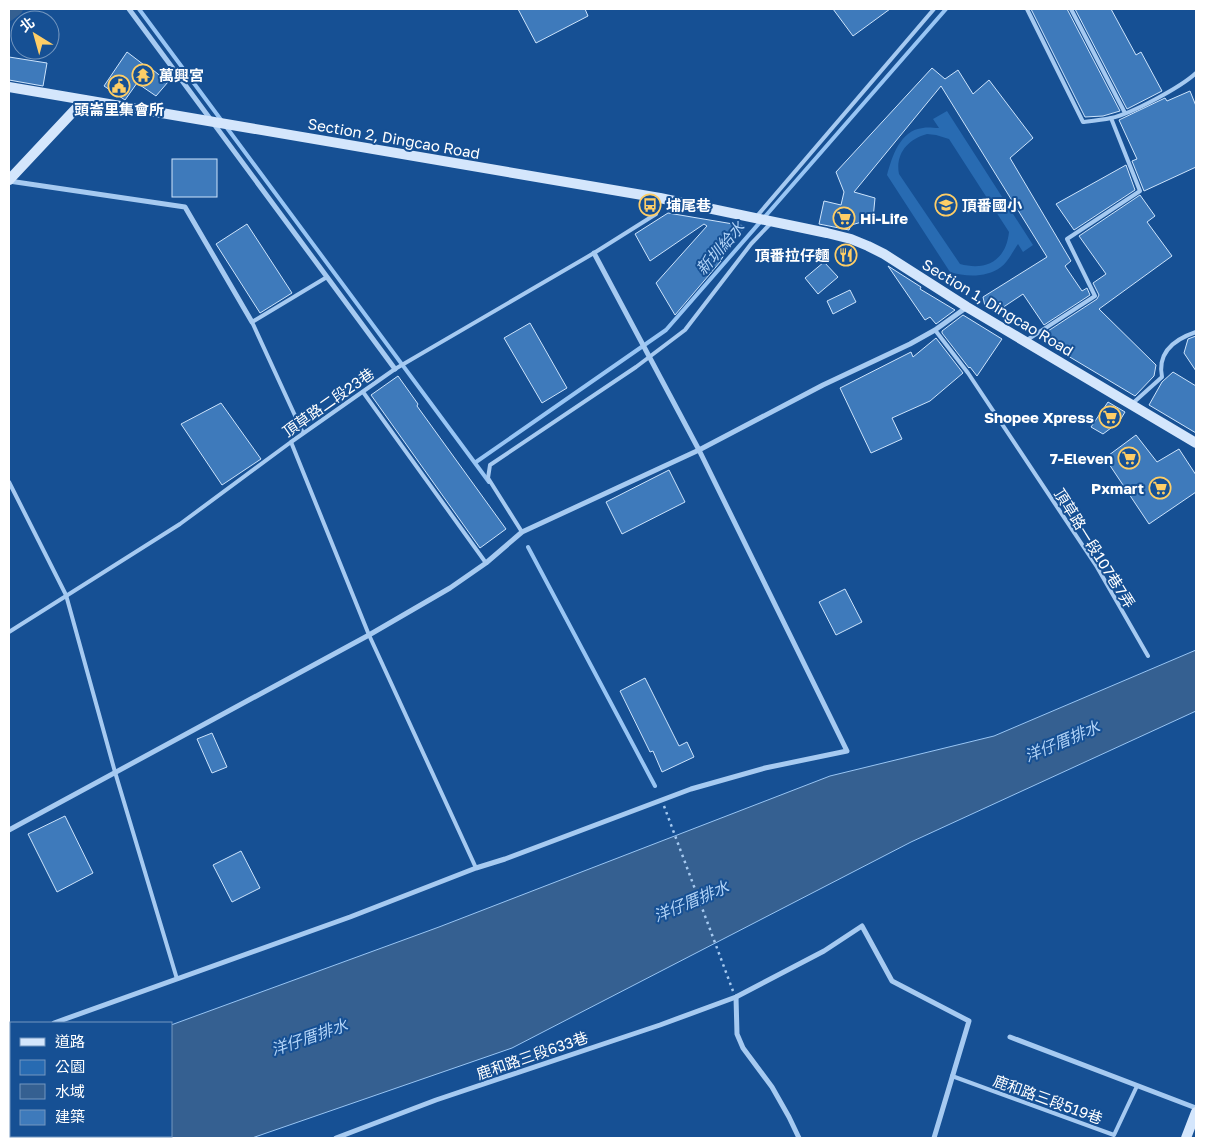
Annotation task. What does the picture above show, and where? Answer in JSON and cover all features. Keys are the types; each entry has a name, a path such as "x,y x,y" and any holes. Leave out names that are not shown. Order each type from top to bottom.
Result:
{"street":[{"path":"129,9 395,369"},
{"name":"Section 2, Dingcao Road","path":"9,87 660,198 773,221"},
{"path":"9,180 84,100"},
{"path":"9,180 185,207 252,322"},
{"name":"Section 1, Dingcao Road","path":"773,221 851,239 884,254 967,307 1196,443"},
{"path":"57,1022 350,917 476,868 505,859 691,789 765,768 847,751 699,450 594,254"},
{"path":"9,830 369,635 450,588 486,563 522,532 699,450 823,385 910,344 935,330 967,307"},
{"name":"鹿和路三段633巷","path":"336,1138 436,1100 660,1025 736,997 824,951 862,926 892,981 969,1021 952,1076"},
{"path":"736,997 737,1034 743,1048 772,1087 799,1138"},
{"path":"1010,1037 1196,1108"},
{"path":"934,1138 952,1076"},
{"path":"1186,1138 1196,1112"}],"lane":[{"path":"756,217 934,9"},
{"path":"1027,9 1083,122 1111,118 1125,113 1186,82 1196,73"},
{"path":"1071,9 1125,113"},
{"path":"1025,341 1095,296 1067,239 1140,191 1111,118"},
{"name":"頂草路二段23巷","path":"9,632 66,594 180,524 303,433 395,369 594,254 656,214 660,198"},
{"path":"522,532 488,478 490,465 650,357 685,330 751,244 773,221"},
{"path":"303,433 252,322 327,277"},
{"name":"頂草路一段107巷7弄","path":"935,330 968,373 1097,567 1148,656"},
{"path":"1131,405 1162,377 1160,364 1162,356 1167,350 1178,340 1196,332"},
{"path":"363,392 486,563"},
{"path":"291,442 369,635 476,868"},
{"path":"9,482 66,594 115,772 177,979"},
{"name":"鹿和路三段519巷","path":"952,1076 1114,1136 1137,1086"}],"path":[{"path":"662,800 736,997"}],"green space":[{"path":"947,111 1033,245 1023,252 1018,244 1004,265 995,271 976,276 950,272 887,175 898,146 903,139 915,130 939,128 933,119","holes":["927,134 949,139 1009,232 1004,250 999,257 986,265 969,266 960,264 899,174 899,160 904,148 920,136"]}],"water":[{"name":"洋仔厝排水","path":"1196,650 1196,711 911,842 512,1048 252,1138 9,1138 9,1083 10,1137 172,1137 172,1025 439,927 830,776 994,736"}],"building":[{"path":"518,9 585,9 588,16 536,43"},
{"path":"833,9 890,9 853,36"},
{"path":"1031,9 1067,9 1120,111 1103,116 1085,117"},
{"path":"1075,9 1111,9 1136,55 1141,52 1162,91 1127,109"},
{"name":"萬興宮","path":"127,52 168,82 156,96 137,83 125,100 104,86"},
{"path":"9,57 10,60 47,63 43,86 9,80"},
{"path":"932,68 945,79 958,70 973,94 989,80 1033,138 1010,158 1071,261 1065,266 1082,291 1087,288 1090,295 1044,325 1023,294 996,312 985,306 983,297 1047,257 941,86 854,192 875,198 873,219 851,225 849,230 819,224 824,201 841,205 844,192 836,172"},
{"path":"1190,91 1196,106 1196,167 1144,191 1132,161 1137,159 1119,120 1165,98 1167,101"},
{"path":"172,159 217,159 217,197 172,197"},
{"path":"1126,165 1135,190 1074,230 1056,204"},
{"path":"1140,195 1155,216 1147,222 1172,256 1099,309 1156,365 1154,376 1135,396 1048,344 1052,338 1048,331 1097,299 1099,295 1093,283 1106,274 1079,236"},
{"path":"668,213 745,226 721,261 675,315 656,283 707,226 704,224 650,261 635,234"},
{"path":"247,224 292,293 260,313 216,244"},
{"path":"824,262 838,277 818,294 805,278"},
{"path":"888,266 921,287 920,289 955,310 936,324 930,317 925,320"},
{"path":"850,290 856,302 833,314 827,301"},
{"path":"963,315 1002,339 977,376 942,333 942,331"},
{"path":"530,323 567,388 542,403 504,338"},
{"path":"1196,336 1196,371 1184,353 1188,339"},
{"path":"936,338 963,373 930,401 892,418 902,439 871,453 840,388 911,352 913,357"},
{"path":"1173,372 1196,386 1196,433 1149,405 1162,382"},
{"path":"398,376 418,404 417,406 506,529 480,548 371,395"},
{"name":"Shopee Xpress","path":"1108,402 1125,412 1119,422 1103,434 1091,427"},
{"path":"221,403 261,459 222,485 181,424"},
{"name":"Pxmart","path":"1136,435 1157,462 1179,449 1196,475 1196,492 1149,524 1105,458"},
{"path":"669,470 685,502 622,534 606,502"},
{"path":"845,589 862,622 836,635 819,602"},
{"path":"645,678 679,746 687,742 694,757 662,772 653,751 650,752 620,691"},
{"path":"212,733 227,767 212,773 197,739"},
{"path":"65,816 93,873 57,892 28,834"},
{"path":"241,851 260,888 232,902 213,865"}],"waterway":[{"path":"9,15 17,9"},
{"path":"139,9 489,482"},
{"name":"新圳給水","path":"476,462 666,330 946,9"},
{"path":"528,547 655,786"}],"place":[{"name":"萬興宮","path":"143,75"},
{"name":"頭崙里集會所","path":"119,86"},
{"name":"埔尾巷","path":"650,205"},
{"name":"頂番國小","path":"946,205"},
{"name":"Hi-Life","path":"844,218"},
{"name":"頂番拉仔麵","path":"846,255"},
{"name":"Shopee Xpress","path":"1110,417"},
{"name":"7-Eleven","path":"1129,458"},
{"name":"Pxmart","path":"1160,488"}]}
